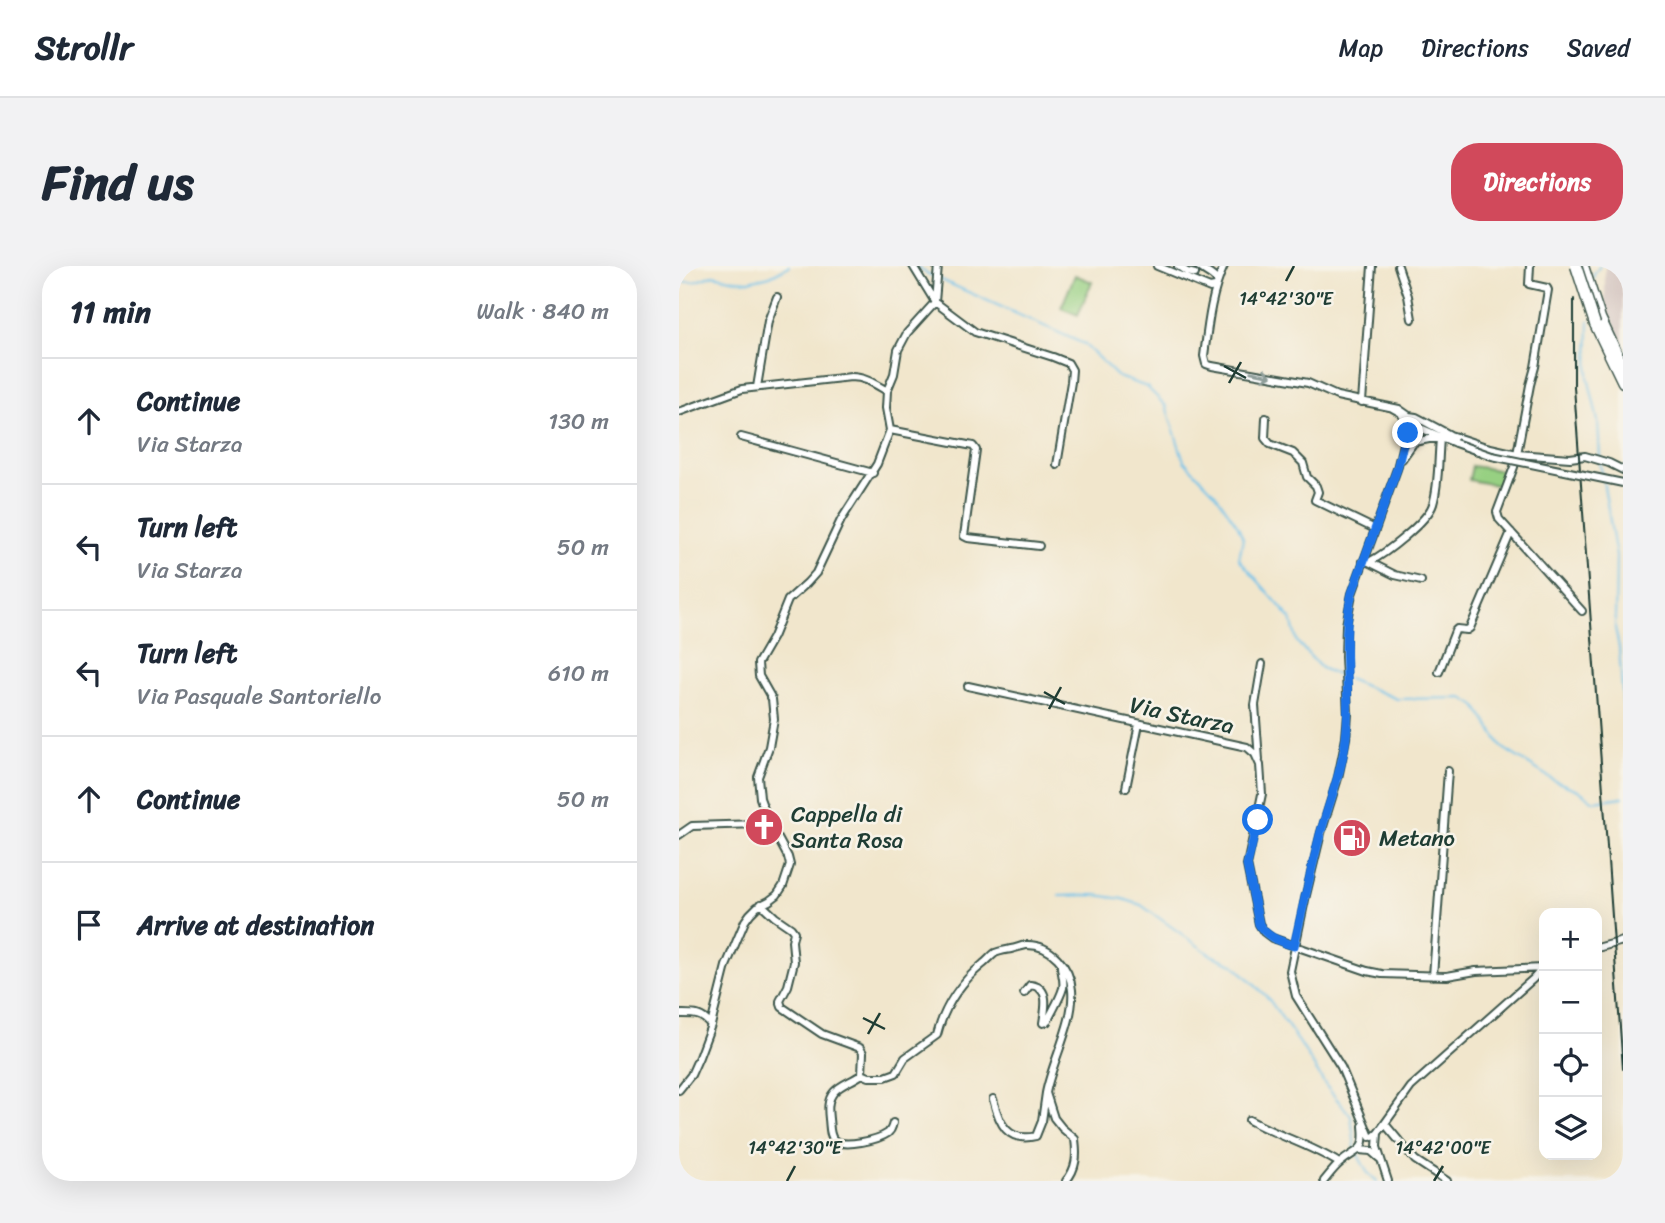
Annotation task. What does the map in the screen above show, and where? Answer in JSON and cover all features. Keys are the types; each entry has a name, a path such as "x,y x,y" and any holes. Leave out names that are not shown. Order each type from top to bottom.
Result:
{"highway":[{"path":"1576,266 1623,382"},
{"path":"1583,266 1597,321 1623,367"}],"street":[{"path":"913,266 933,299 975,331 1069,363 1072,370 1071,382 1057,465"},
{"path":"679,1090 691,1075 711,1025 726,966 745,921 761,904 777,895 790,864 760,798 758,777 769,747 775,719 772,699 759,676 758,663 773,637 788,600 816,573 841,520 873,473 890,430 887,391 894,374 896,357 901,342 933,299 938,266"},
{"path":"1157,266 1198,273 1213,273 1223,266"},
{"path":"1178,266 1183,270 1215,277 1216,284"},
{"path":"1223,266 1212,303 1204,356 1206,364 1308,383 1337,396 1392,408 1418,427 1442,439 1492,456 1623,483"},
{"path":"1362,402 1372,266"},
{"path":"1398,266 1412,319"},
{"path":"1530,266 1529,284 1548,290 1514,467 1497,512 1499,519 1582,611"},
{"path":"1198,273 1212,303"},
{"path":"1205,286 1213,288 1216,284"},
{"path":"757,387 768,321 777,297"},
{"path":"679,412 731,392 757,387 859,377 887,391"},
{"path":"1266,418 1267,442 1293,453 1303,463 1307,477 1318,492 1315,500 1375,530"},
{"path":"1407,419 1424,420 1458,438 1486,447 1570,458 1585,456 1623,470"},
{"path":"1388,1179 1341,1067 1296,996 1290,971 1321,833 1342,761 1348,714 1345,645 1348,609 1397,469 1407,419"},
{"path":"1405,436 1424,420"},
{"path":"1397,469 1414,442 1418,427"},
{"path":"890,430 973,446 976,450 964,536 1039,546"},
{"path":"1405,436 1414,442 1442,439"},
{"path":"741,437 873,473"},
{"path":"1366,562 1390,549 1431,509 1442,439"},
{"path":"1439,672 1455,631 1470,628 1511,532"},
{"path":"1366,562 1395,575 1420,581"},
{"path":"1262,664 1255,705 1262,794 1247,865 1254,904 1263,932 1294,946 1382,974 1447,976 1476,971 1539,968"},
{"name":"Via Starza","path":"968,686 1247,747 1255,754 1260,765"},
{"path":"1126,788 1139,724"},
{"path":"1433,976 1448,771"},
{"path":"679,835 692,826 758,824 768,820"},
{"path":"761,904 793,932 795,962 780,1001 782,1007 822,1034 860,1048 863,1053 862,1074"},
{"path":"1602,946 1623,940"},
{"path":"862,1074 885,1077 897,1073 905,1058 937,1035 940,1024 963,983 995,953 1027,945 1038,947 1052,953 1069,974 1072,1000 1069,1020 1046,1093 1042,1121 1036,1136 1029,1138 1008,1133 996,1112 993,1099"},
{"path":"1024,993 1030,985 1042,991 1047,1001 1043,1023 1047,1022 1063,988 1061,963"},
{"path":"1324,1181 1339,1163 1372,1140 1411,1087 1541,971"},
{"path":"679,1014 704,1017 711,1025"},
{"path":"862,1074 831,1095 831,1137 842,1144 863,1141 886,1134 893,1123"},
{"path":"1046,1093 1054,1118 1075,1139 1077,1160 1066,1181"},
{"path":"1363,1118 1371,1128 1372,1140"},
{"path":"1249,1120 1321,1152 1339,1163"},
{"path":"1372,1140 1415,1160 1447,1181"}],"shaded area":[{"path":"1605,266 1623,266 1623,365 1605,315"}],"green space":[{"path":"1075,275 1092,282 1078,315 1061,308"},
{"path":"1472,466 1504,471 1501,486 1469,480"}],"waterway":[{"path":"679,282 694,282 713,275 749,281 770,276 789,266"},
{"path":"917,266 933,276"},
{"path":"1593,280 1600,266"},
{"path":"939,279 1084,344 1118,377 1147,387 1166,406 1184,461 1215,493 1238,526 1243,538 1239,559 1291,619 1297,642 1321,668 1342,677"},
{"path":"1589,321 1588,377 1598,421 1600,457"},
{"path":"1600,463 1602,475"},
{"path":"1603,480 1616,556 1615,628 1623,704"},
{"path":"1348,679 1397,699 1463,698 1476,706 1503,748 1555,781 1578,790 1594,801 1623,797"},
{"path":"1059,896 1096,895 1141,905 1211,955 1233,964 1268,998 1326,1086 1351,1116 1355,1148"},
{"path":"1357,1153 1367,1172 1377,1181"}],"railway":[{"path":"1574,299 1574,387 1623,1069"}],"place":[{"name":"Cappella di Santa Rosa","path":"764,827"},
{"name":"Metano","path":"1352,838"}],"route":[{"path":"1258,820 1247,865 1259,924 1263,932 1272,938 1294,946 1346,738 1348,714 1345,645 1348,609 1408,433"}]}
